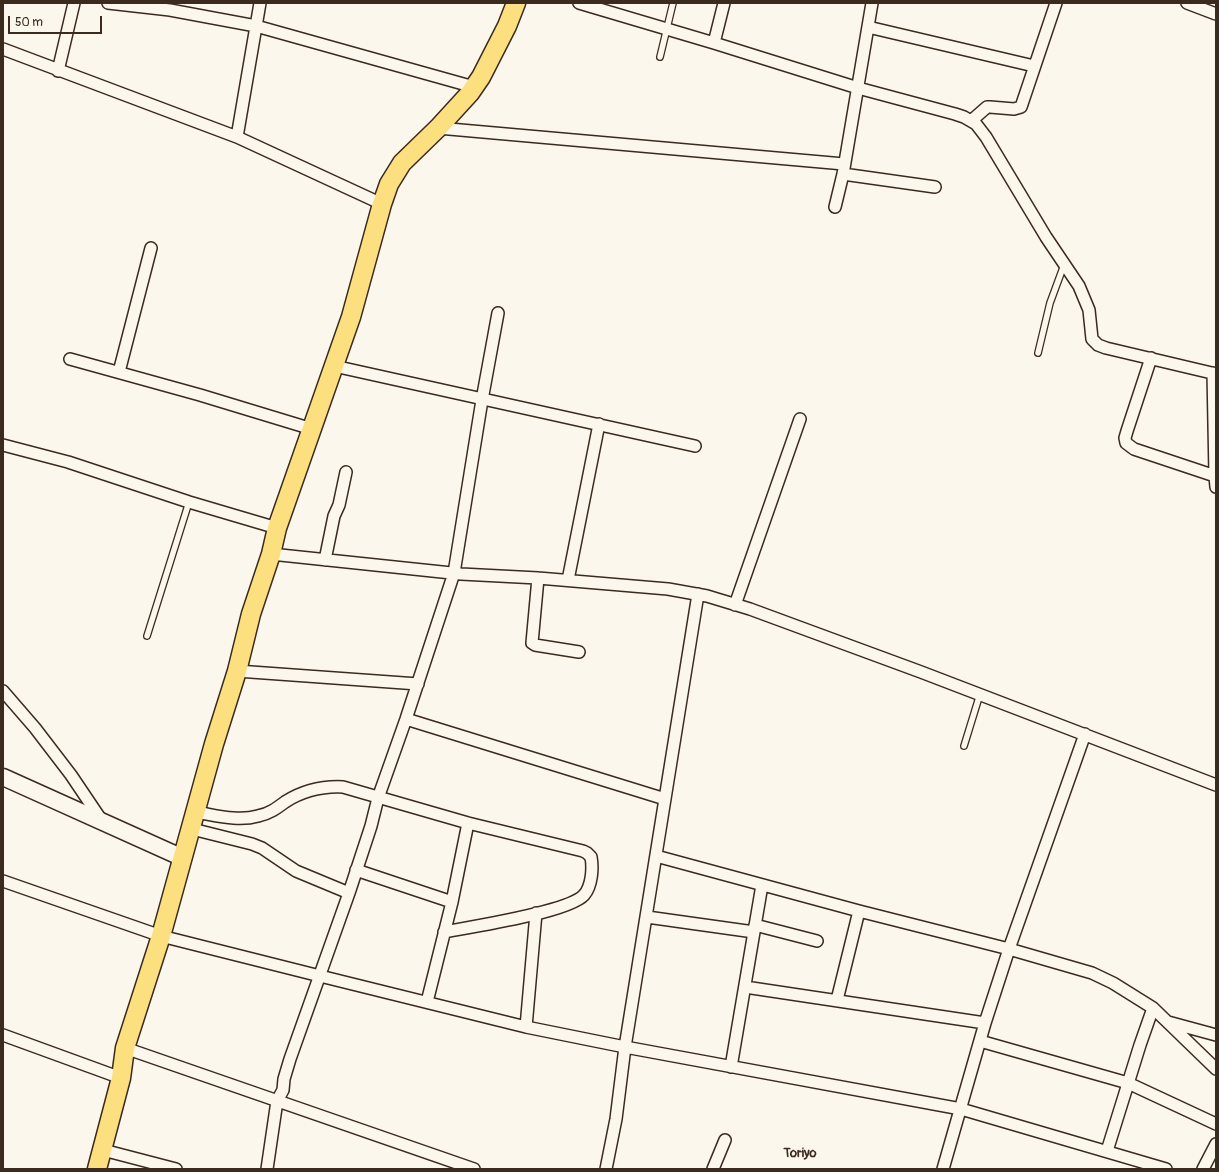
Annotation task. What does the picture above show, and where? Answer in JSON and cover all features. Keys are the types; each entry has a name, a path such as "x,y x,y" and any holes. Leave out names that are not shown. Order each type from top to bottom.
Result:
{"main road":[{"path":"97,1169 121,1078 124,1048 161,936 214,744 237,671 251,614 271,554 277,528 354,306 382,204 389,184 402,163 438,128 470,93 481,77 507,26 516,3"}],"street":[{"path":"58,71 74,3"},
{"path":"108,3 170,10 256,26 474,87"},
{"path":"237,137 260,3"},
{"path":"579,3 858,88 955,114 976,124 986,137 1046,237 1079,286 1089,310 1091,335 1095,343 1106,348 1151,358 1215,373 1215,482 1134,449 1126,443 1125,438 1127,431 1151,358"},
{"path":"714,43 724,3"},
{"path":"835,207 844,169 872,3"},
{"path":"970,121 990,107 1021,107 1056,3"},
{"path":"1187,3 1216,14"},
{"path":"868,27 1034,66"},
{"path":"3,50 237,137 382,204"},
{"path":"438,128 844,169 935,187"},
{"path":"119,372 151,248"},
{"path":"267,1169 277,1101 282,1090 290,1059 349,893 371,826 378,798 418,684 454,573 482,400 498,313"},
{"path":"70,359 254,410 312,429"},
{"path":"334,366 695,446"},
{"path":"735,605 800,419"},
{"path":"568,580 599,424"},
{"path":"3,445 68,462 188,502 277,528"},
{"path":"325,560 334,516 339,505 346,472"},
{"path":"271,554 454,573 568,580 668,589 698,594 735,605 980,694 1216,785"},
{"path":"538,578 532,643 535,645 579,652"},
{"path":"606,1169 616,1119 625,1047 698,594"},
{"path":"237,671 418,684"},
{"path":"3,691 35,728 71,775 102,822"},
{"path":"406,719 665,799"},
{"path":"943,1169 985,1023 1009,949 1085,734"},
{"path":"3,777 183,858"},
{"path":"193,821 258,816 272,811 298,794 312,789 324,787 343,787 468,823 583,851 590,855 592,862 589,887 584,895 567,904 536,913 444,932"},
{"path":"193,821 262,848 296,871 349,893"},
{"path":"427,1002 452,902 468,823"},
{"path":"656,856 1092,972 1118,985 1153,1008 1216,1069"},
{"path":"356,870 452,902"},
{"path":"3,881 161,936 320,976 526,1027 731,1067 961,1109 1166,1169"},
{"path":"731,1067 762,884"},
{"path":"836,1000 859,911"},
{"path":"526,1027 536,913"},
{"path":"647,917 754,929 817,941"},
{"path":"745,987 985,1023"},
{"path":"1107,1151 1153,1008"},
{"path":"1167,1021 1216,1034"},
{"path":"3,1035 121,1078"},
{"path":"980,1041 1128,1083 1216,1124"},
{"path":"124,1048 474,1169"},
{"path":"713,1169 725,1140"},
{"path":"1203,1169 1216,1144"},
{"path":"103,1150 176,1169"}],"lane":[{"path":"660,57 673,3"},
{"path":"1038,353 1050,304 1064,265"},
{"path":"147,636 188,502"},
{"path":"964,746 980,694"}],"district":[{"name":"Toriyo","path":"800,1154"}]}
